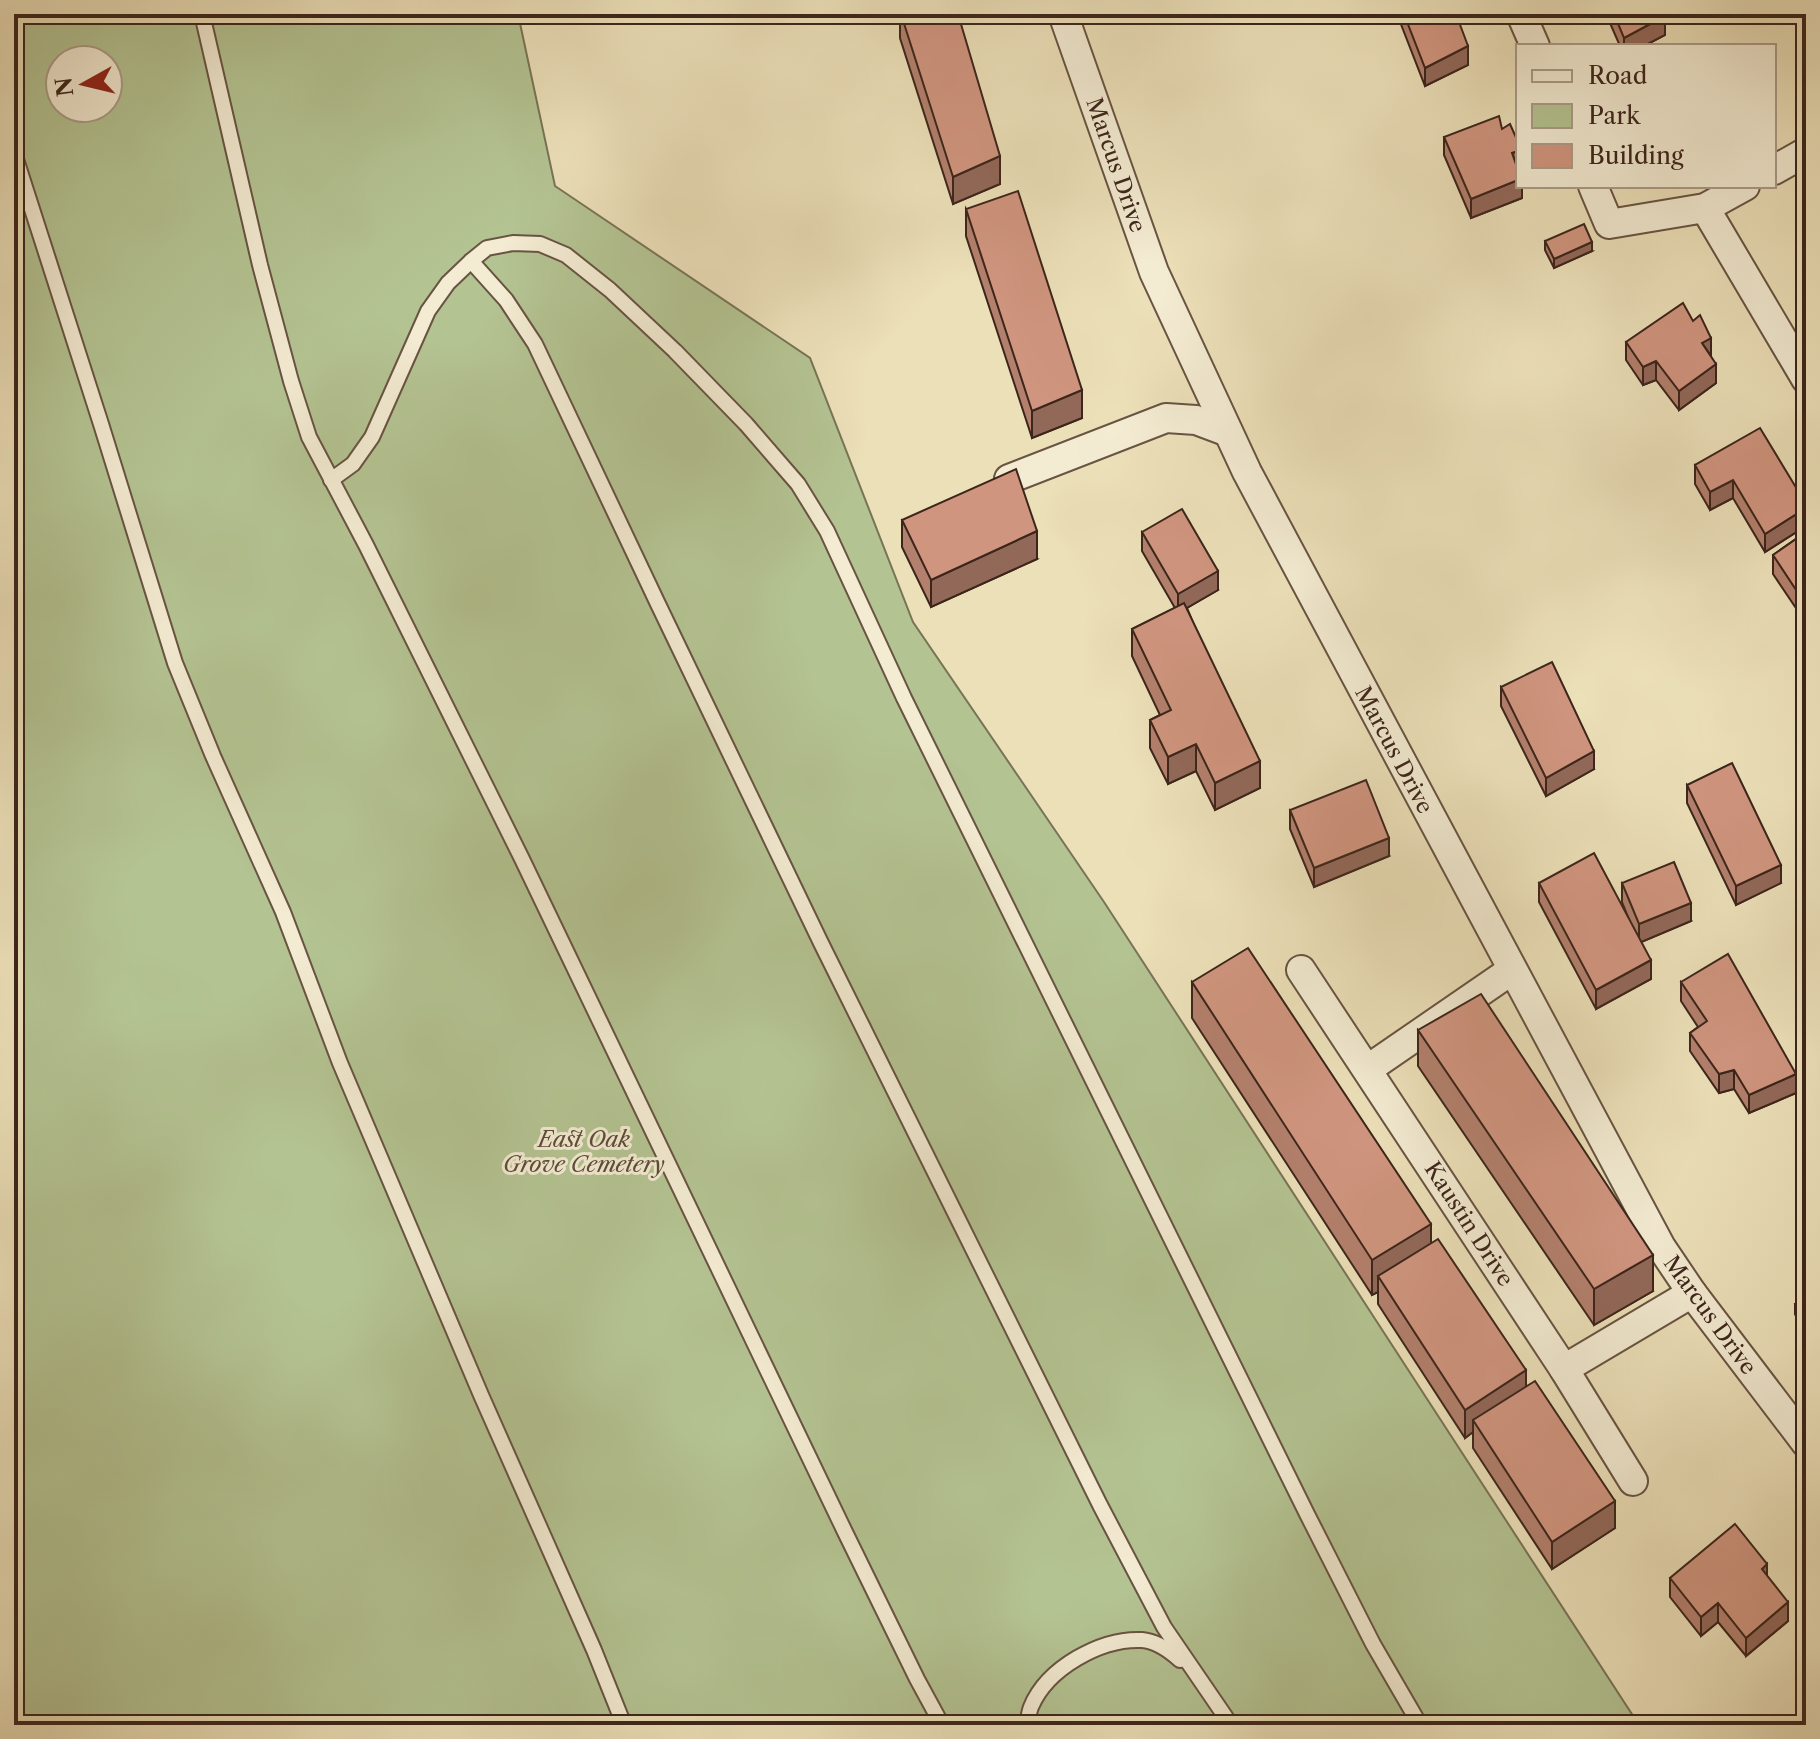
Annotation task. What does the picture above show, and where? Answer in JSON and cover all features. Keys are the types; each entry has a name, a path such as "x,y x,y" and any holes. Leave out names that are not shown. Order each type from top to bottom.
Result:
{"street":[{"name":"Marcus Drive","path":"1063,14 1154,272 1247,472 1661,1247 1692,1293 1806,1443"},
{"path":"1521,14 1534,44"},
{"path":"1776,169 1806,152"},
{"path":"1594,188 1609,224 1705,208 1741,188"},
{"path":"1705,208 1806,379"},
{"path":"1009,479 1166,418 1196,420 1228,432"},
{"name":"Kaustin Drive","path":"1301,970 1564,1369 1633,1481"},
{"path":"1368,1069 1512,970"},
{"path":"1564,1369 1692,1293"}],"lane":[{"path":"202,14 260,265 309,437 515,844 838,1518 942,1725"},
{"path":"14,153 175,663 283,912 340,1063 624,1725"},
{"path":"331,480 353,464 372,437 428,311 448,283 487,248 513,243 540,244 566,255 610,290 675,351 746,424 798,484 827,531 904,698 1307,1514 1373,1644 1420,1725"},
{"path":"471,261 506,300 535,344 794,887 1039,1382 1164,1627 1231,1725"},
{"path":"1027,1725 1031,1707 1046,1682 1080,1655 1100,1646 1145,1640 1167,1649 1194,1671"}],"green space":[{"name":"East Oak Grove Cemetery","path":"14,14 518,14 555,186 810,358 913,622 1104,902 1639,1725 14,1725"}],"building":[{"path":"901,14 958,14 1000,156 953,177"},
{"path":"1404,14 1456,14 1468,46 1425,68"},
{"path":"1614,14 1663,14 1665,16 1624,38"},
{"path":"1499,116 1502,129 1510,124 1516,138 1516,152 1512,153 1516,181 1471,199 1444,137"},
{"path":"1018,191 1082,390 1032,411 966,209"},
{"path":"1584,224 1592,242 1554,259 1545,241"},
{"path":"1683,303 1693,321 1700,315 1711,338 1702,343 1716,364 1679,391 1656,361 1643,367 1626,342"},
{"path":"1760,428 1806,504 1806,508 1765,534 1733,480 1710,492 1695,465"},
{"path":"1016,469 1037,531 931,580 902,520"},
{"path":"1182,509 1218,571 1178,594 1142,532"},
{"path":"1806,532 1806,605 1773,555"},
{"path":"1184,603 1260,761 1215,783 1196,744 1168,757 1150,720 1171,710 1132,629"},
{"path":"1552,662 1594,751 1546,778 1501,687"},
{"path":"1732,763 1781,865 1736,886 1687,785"},
{"path":"1366,780 1389,838 1314,868 1290,810"},
{"path":"1594,853 1651,960 1596,990 1539,883"},
{"path":"1674,862 1691,903 1639,924 1622,883"},
{"path":"1248,948 1431,1224 1372,1260 1192,982"},
{"path":"1728,954 1796,1074 1749,1095 1734,1070 1719,1074 1690,1033 1707,1021 1681,982"},
{"path":"1481,994 1653,1255 1594,1289 1418,1030"},
{"path":"1438,1239 1526,1370 1465,1410 1378,1276"},
{"path":"1806,1299 1806,1330 1795,1304"},
{"path":"1535,1381 1615,1501 1552,1542 1473,1420"},
{"path":"1735,1524 1767,1564 1762,1569 1788,1602 1746,1638 1718,1603 1701,1617 1670,1578"}]}
